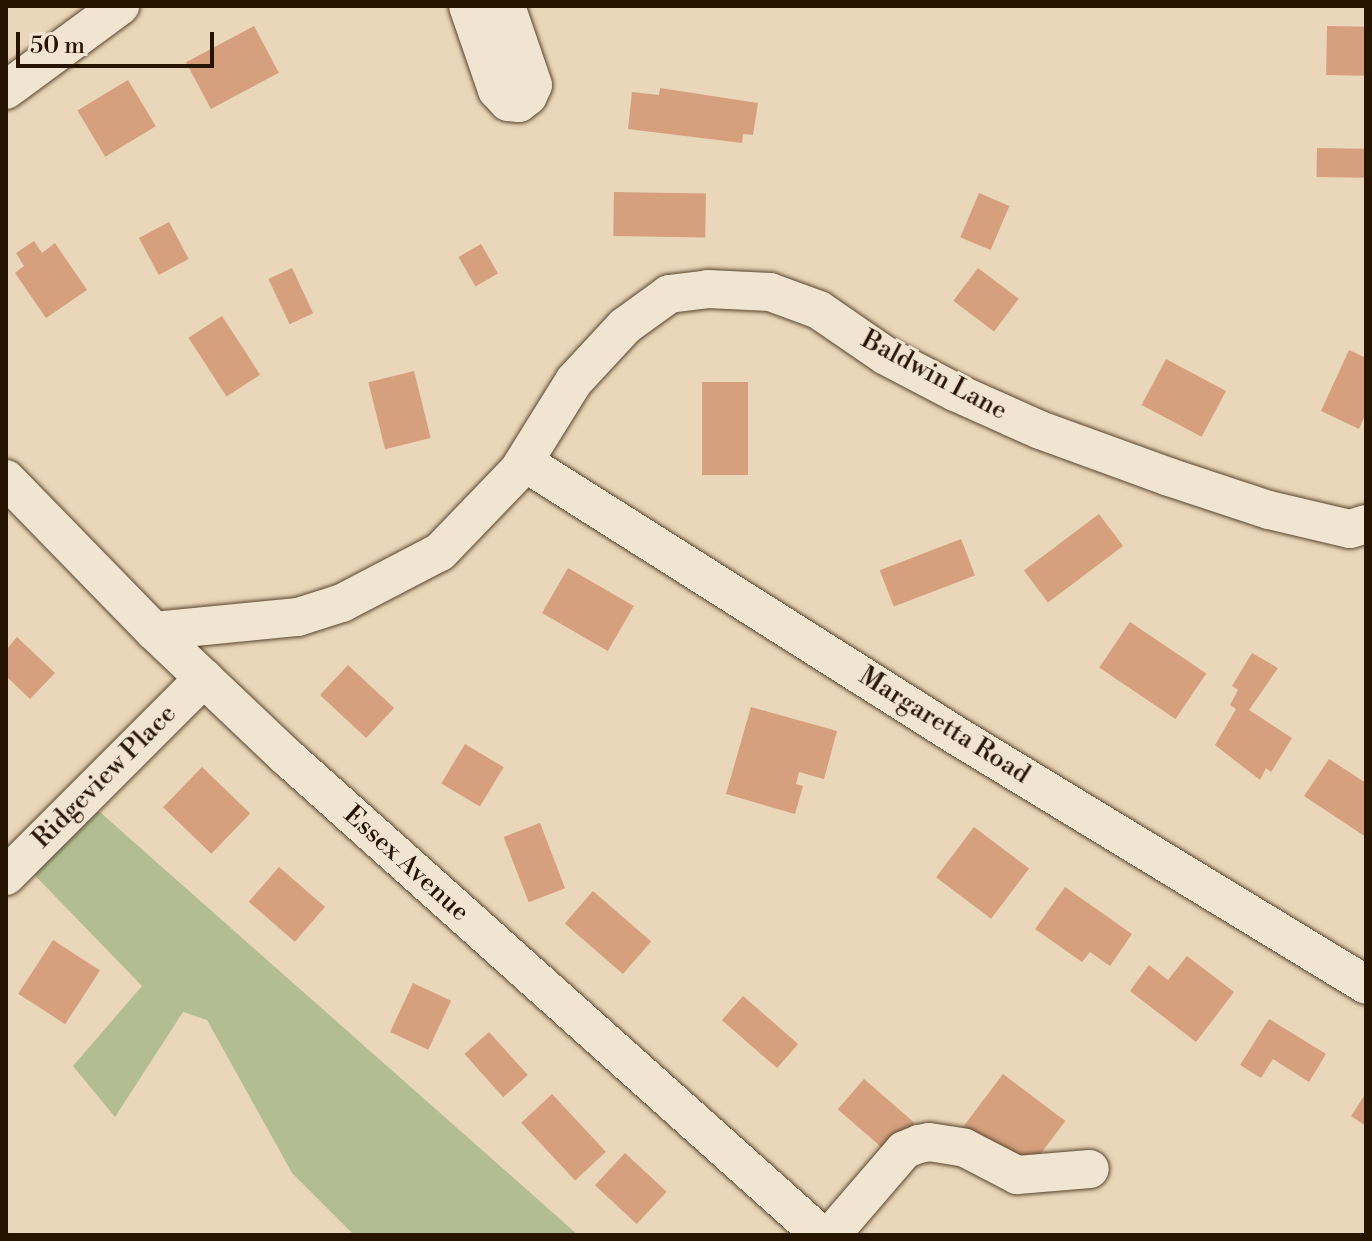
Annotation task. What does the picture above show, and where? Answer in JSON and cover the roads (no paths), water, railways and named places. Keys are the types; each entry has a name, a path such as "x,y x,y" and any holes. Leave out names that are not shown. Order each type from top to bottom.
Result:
{"street":[{"path":"6,90 120,6"},
{"path":"468,6 497,90 508,102 519,103 528,96 533,85 506,6"},
{"name":"Baldwin Lane","path":"154,631 298,617 342,603 440,552 524,462 574,381 625,326 669,294 708,289 770,292 819,310 886,356 1040,430 1269,510 1350,529 1366,524"},
{"name":"Margaretta Road","path":"524,462 939,724 1366,985"},
{"name":"Essex Avenue","path":"6,479 154,631 299,769 821,1235"},
{"name":"Ridgeview Place","path":"6,876 204,678"},
{"path":"831,1235 904,1150 919,1144 929,1142 965,1148 1017,1175 1090,1169"}]}
